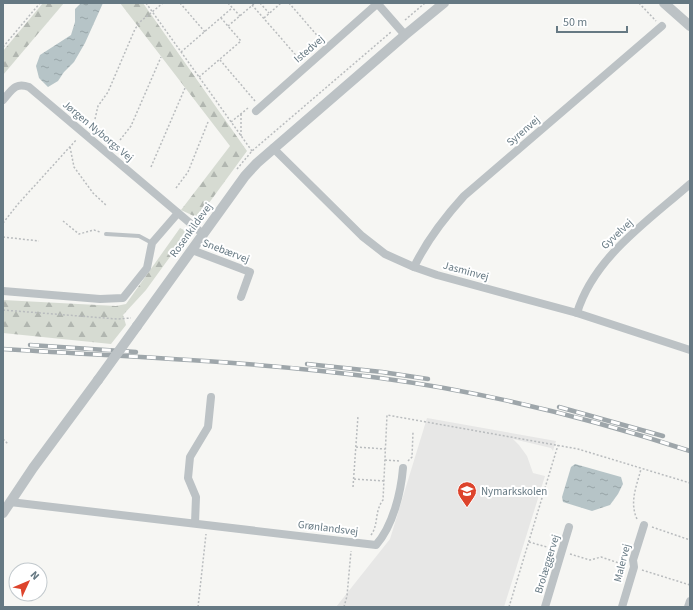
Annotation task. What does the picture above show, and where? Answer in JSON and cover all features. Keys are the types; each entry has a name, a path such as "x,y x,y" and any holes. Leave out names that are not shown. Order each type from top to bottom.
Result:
{"street":[{"name":"Istedvej","path":"258,109 377,3"},
{"path":"377,3 404,35"},
{"name":"Rosenkildevej","path":"3,513 98,380 136,322 192,250 245,176 273,148 404,35 444,3"},
{"path":"664,3 690,26"},
{"name":"Syrenvej","path":"414,267 432,235 446,216 464,196 662,26"},
{"name":"Jørgen Nyborgs Vej","path":"3,100 16,86 22,85 29,87 203,234"},
{"name":"Jasminvej","path":"273,148 362,236 385,254 437,275 577,313 690,350"},
{"name":"Gyvelvej","path":"577,313 580,301 593,278 608,257 619,245 690,184"},
{"path":"3,291 100,299 124,298 147,268 152,243 178,213"},
{"name":"Snebærvej","path":"192,250 250,272 241,297"},
{"path":"195,523 196,497 188,478 190,457 208,427 211,397"},
{"name":"Grønlandsvej","path":"10,502 376,545 383,537 389,525 401,484 403,468"},
{"name":"Malervej","path":"622,607 634,567 633,560 644,525"},
{"name":"Brolæggervej","path":"545,607 569,527"},
{"path":"688,607 690,601"}],"lane":[{"path":"106,234 139,236 152,243"}],"path":[{"path":"3,47 40,3"},
{"path":"146,3 252,151"},
{"path":"95,119 98,106 108,92 135,29 141,20 163,3"},
{"path":"180,3 205,32"},
{"path":"228,3 240,16"},
{"path":"228,26 255,3"},
{"path":"260,3 269,13"},
{"path":"264,18 281,3"},
{"path":"289,3 328,47"},
{"path":"639,3 662,26"},
{"path":"252,5 306,67"},
{"path":"181,52 232,8"},
{"path":"199,78 241,41 221,18"},
{"path":"120,140 130,126 161,57"},
{"path":"220,60 258,109"},
{"path":"151,167 184,88"},
{"path":"231,122 248,108 258,109"},
{"path":"241,114 241,137"},
{"path":"176,188 188,172 208,122"},
{"path":"3,223 18,204 83,133"},
{"path":"70,146 74,167 93,193 107,206"},
{"path":"63,221 78,234 94,230 106,234"},
{"path":"3,237 39,241"},
{"path":"3,310 136,322"},
{"path":"370,537 375,529 378,506 382,500 387,415 578,449 690,483"},
{"path":"353,487 358,416"},
{"path":"385,460 407,462 412,457 413,432"},
{"path":"3,439 8,444"},
{"path":"509,607 558,445"},
{"path":"356,447 385,449"},
{"path":"641,468 632,501 634,511 640,523 690,540"},
{"path":"354,479 384,481"},
{"path":"198,607 207,524"},
{"path":"344,607 352,542"},
{"path":"529,542 590,560 601,557 690,585"}],"shaded area":[{"name":"Nymarkskolen","path":"427,418 556,441 553,451 551,448 513,439 527,456 533,473 545,476 504,607 336,607 390,539"}],"green space":[{"path":"43,3 64,3 3,75 3,51"},
{"path":"120,3 143,3 247,151 198,218 181,210 230,146"},
{"path":"180,228 188,232 146,290 123,315 126,325 111,344 3,333 3,300 116,306 126,304"}],"water":[{"path":"81,3 103,3 85,43 74,62 64,72 58,81 48,87 39,78 36,66 40,55 71,35 75,22 75,9"},
{"path":"575,464 621,477 623,484 610,505 592,511 563,502 562,497 571,467"}],"railway":[{"path":"30,345 136,352"},
{"path":"3,349 239,363 380,378 459,391 536,407 614,428 690,451"},
{"path":"307,364 382,372 428,379"},
{"path":"559,407 663,436"}],"place":[{"name":"Nymarkskolen","path":"467,508"}]}
